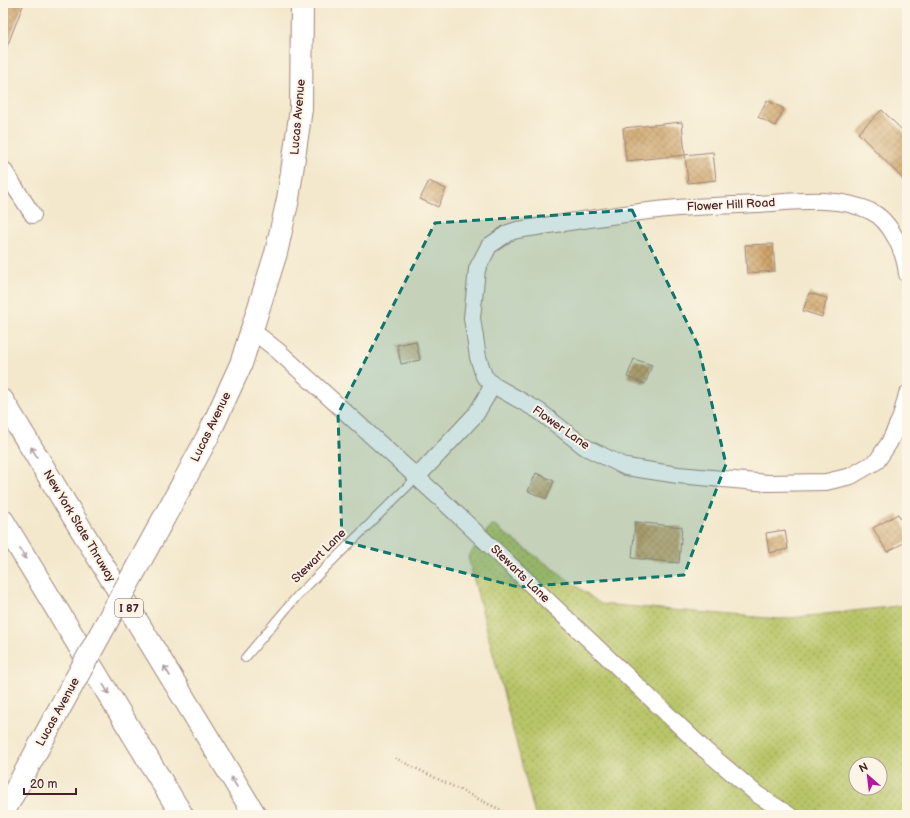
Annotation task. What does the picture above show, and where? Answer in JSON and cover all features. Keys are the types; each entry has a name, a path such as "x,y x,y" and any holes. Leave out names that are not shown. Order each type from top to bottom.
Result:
{"main road":[{"name":"Lucas Avenue","path":"3,813 183,483 212,427 241,364 253,331 276,254 288,199 301,109 302,3"},
{"name":"New York State Thruway","path":"3,401 254,815"},
{"path":"3,521 182,815"}],"street":[{"path":"3,169 33,215"},
{"name":"Flower Hill Road","path":"517,230 658,210 824,200 859,206 882,219 894,235 906,264 907,274"},
{"name":"Flower Lane","path":"517,230 508,233 489,246 477,269 472,318 478,357 484,376 493,385 539,411 585,447 626,467 768,483 826,482 851,476 877,461 889,443 901,417 907,394"},
{"name":"Stewarts Lane","path":"253,331 277,350 442,500 705,750 758,795 789,815"},
{"path":"417,477 476,414 493,385"}],"lane":[{"name":"Stewart Lane","path":"245,658 298,595 417,477"}],"path":[{"path":"395,758 511,815"}],"highlighted area":[{"path":"632,210 698,345 726,464 684,575 518,587 342,541 338,414 435,223"}],"green space":[{"path":"492,524 601,604 780,619 907,605 907,815 535,815 468,557"}],"building":[{"path":"3,3 24,3 6,49 3,48"},
{"path":"767,100 784,109 775,126 758,117"},
{"path":"882,110 907,135 907,178 905,181 858,133"},
{"path":"682,122 685,155 626,161 623,128"},
{"path":"713,152 716,180 688,183 685,155"},
{"path":"429,181 446,189 438,207 420,199"},
{"path":"773,244 775,271 747,273 745,245"},
{"path":"809,293 827,298 822,317 803,311"},
{"path":"416,341 420,360 401,364 397,345"},
{"path":"634,359 652,365 645,384 627,377"},
{"path":"536,473 554,481 546,499 528,491"},
{"path":"898,514 907,531 907,541 887,552 873,528"},
{"path":"635,522 682,527 679,563 632,558"},
{"path":"785,530 788,549 769,553 766,533"}]}
